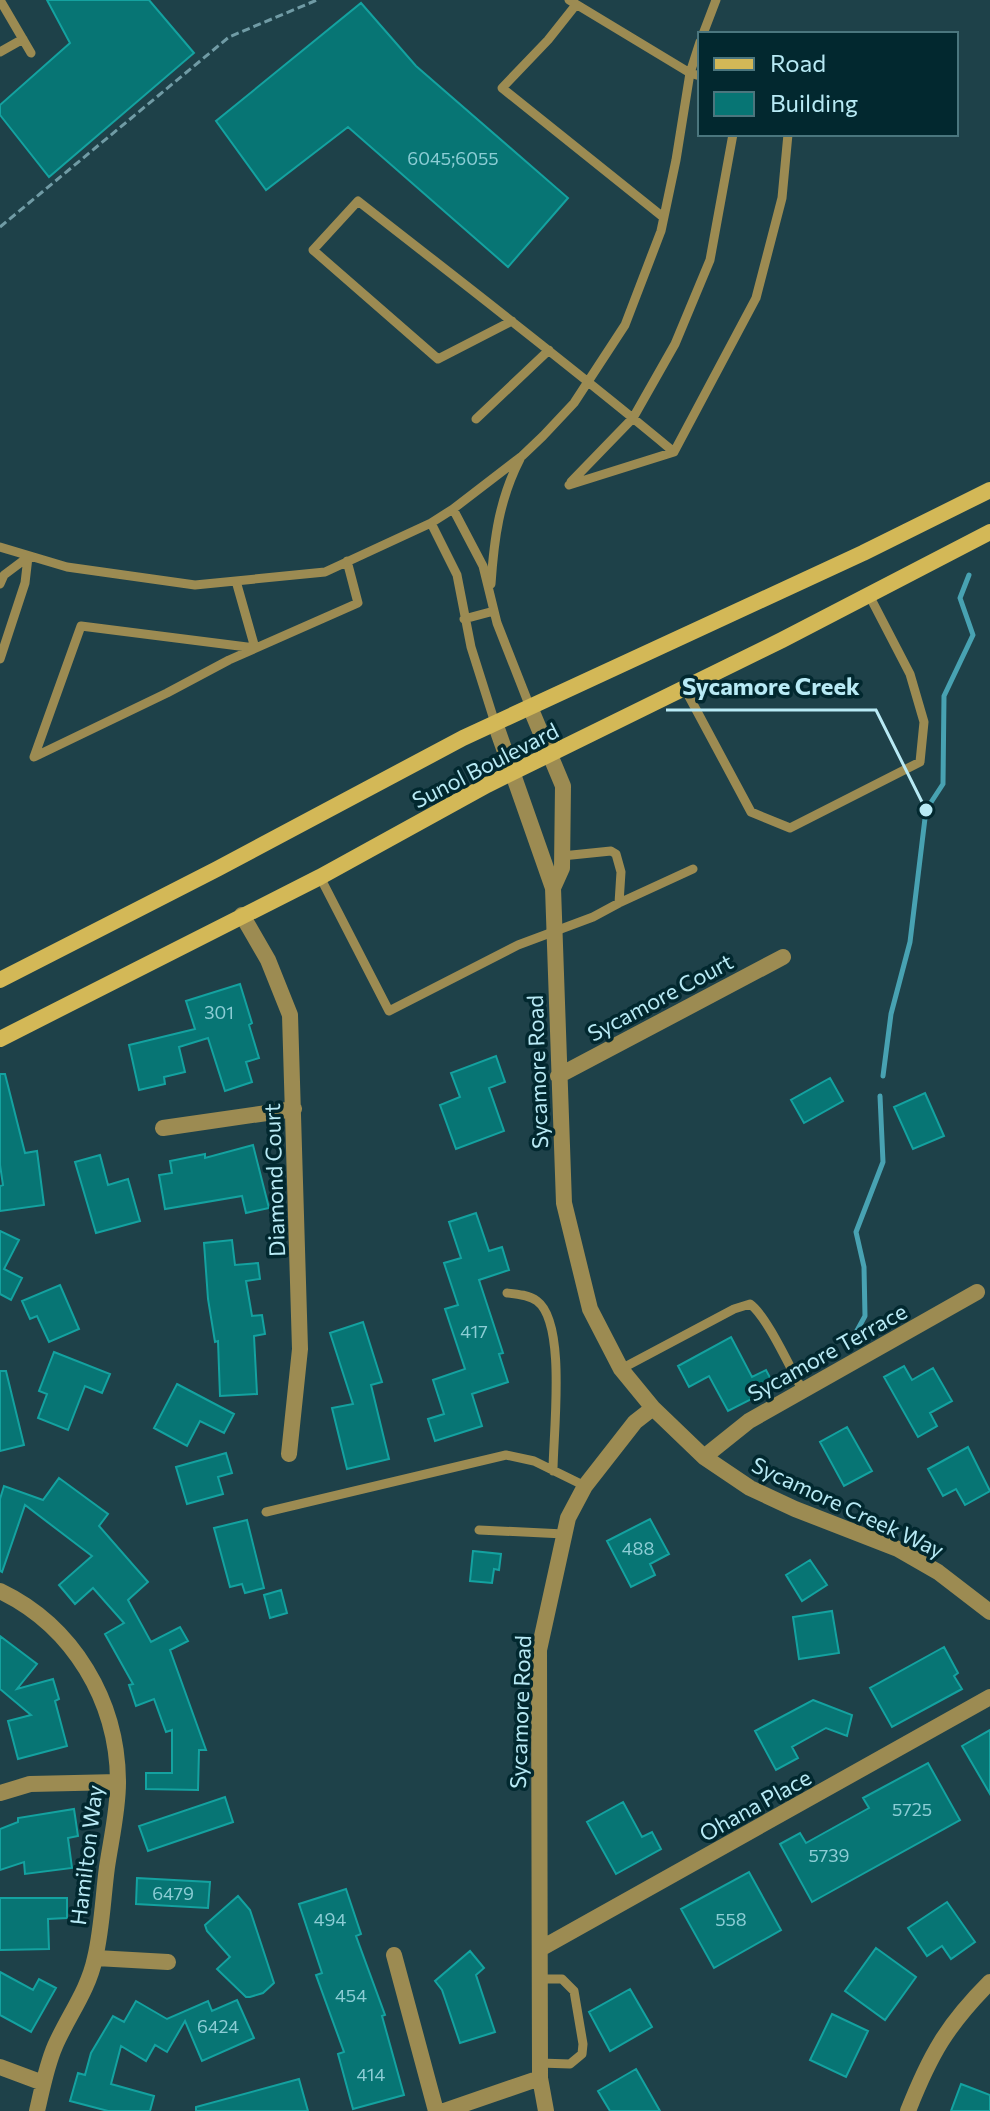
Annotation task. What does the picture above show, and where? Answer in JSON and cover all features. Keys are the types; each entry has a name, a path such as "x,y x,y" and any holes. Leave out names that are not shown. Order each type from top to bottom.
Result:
{"main road":[{"name":"Sunol Boulevard","path":"0,980 495,723 863,553 990,490"},
{"name":"Sunol Boulevard","path":"0,1039 320,877 511,774 685,689 990,532"}],"street":[{"name":"Sycamore Road","path":"530,707 563,786 562,868 553,888"},
{"name":"Sycamore Road","path":"495,723 553,888 564,1203 590,1309 621,1369 653,1408 635,1422 585,1486 568,1518 539,1650 540,2071 546,2111"},
{"name":"Diamond Court","path":"242,915 268,960 290,1015 300,1349 289,1454"},
{"name":"Sycamore Court","path":"558,1076 783,957"},
{"path":"163,1128 294,1109"},
{"name":"Sycamore Terrace","path":"704,1457 749,1421 977,1292"},
{"name":"Sycamore Creek Way","path":"653,1408 704,1457 761,1493 898,1549 938,1572 990,1612"},
{"name":"Hamilton Way","path":"0,1591 23,1602 62,1636 78,1655 97,1688 109,1718 118,1782 96,1958 82,1999 55,2047 37,2111"},
{"name":"Ohana Place","path":"540,1949 990,1697"},
{"path":"0,1793 30,1784 118,1782"},
{"path":"394,1955 436,2111"},
{"path":"96,1958 168,1962"},
{"path":"908,2111 934,2050 964,2008 990,1982"},
{"path":"0,2067 43,2083"},
{"path":"444,2111 540,2071"}],"lane":[{"path":"0,0 31,53"},
{"path":"704,32 716,0"},
{"path":"0,547 67,567 195,585 325,572 431,523 522,456 574,403 625,325 661,231 695,74 572,3 548,40 502,88 663,217"},
{"path":"0,52 23,39"},
{"path":"733,136 710,260 675,344 633,418 569,485 674,452 756,298 782,198 788,136"},
{"path":"512,321 438,359 313,250 358,201 512,321 549,350 674,452"},
{"path":"476,419 549,350"},
{"path":"490,593 496,526 509,481 522,456"},
{"path":"453,509 483,566 507,654 530,707"},
{"path":"431,523 457,575 464,619 495,723"},
{"path":"0,584 4,575 28,557"},
{"path":"0,659 25,583 28,557"},
{"path":"255,648 81,626 34,757 255,648 358,603 347,561"},
{"path":"236,581 255,648"},
{"path":"685,689 751,812 790,828 920,762 924,722 910,674 869,595"},
{"path":"464,619 494,611"},
{"path":"562,856 611,851 616,854 621,872 619,903"},
{"path":"320,877 389,1011 555,929 593,917 693,869"},
{"path":"507,1293 525,1295 538,1301 553,1327 557,1358 553,1471"},
{"path":"621,1369 734,1309 750,1304 756,1308 803,1391"},
{"path":"266,1512 506,1455 534,1461 585,1486"},
{"path":"479,1530 564,1534"},
{"path":"540,1979 562,1979 574,1991 583,2044 582,2054 570,2064 540,2071"}],"path":[{"path":"0,227 229,37 317,0"}],"building":[{"path":"47,0 149,0 194,53 49,177 0,115 0,105 70,43"},
{"path":"361,3 416,66 568,198 508,267 348,127 266,190 216,121"},
{"path":"240,984 259,1058 246,1062 252,1082 225,1091 208,1038 179,1047 185,1072 164,1077 165,1084 139,1090 129,1045 195,1029 186,1001"},
{"path":"496,1056 505,1082 489,1088 504,1131 456,1149 440,1105 460,1097 451,1073"},
{"path":"0,1074 5,1074 25,1153 37,1151 44,1205 0,1211 0,1186 3,1185 0,1165"},
{"path":"830,1078 843,1101 804,1123 791,1100"},
{"path":"925,1093 944,1136 913,1149 894,1107"},
{"path":"253,1145 269,1208 246,1213 242,1196 165,1209 159,1175 172,1173 170,1161 205,1154 205,1158"},
{"path":"100,1155 108,1185 128,1179 140,1221 96,1233 75,1162"},
{"path":"476,1213 489,1251 502,1247 509,1270 479,1280 503,1353 499,1354 508,1382 472,1394 482,1426 435,1441 428,1419 444,1414 433,1380 465,1369 445,1309 458,1305 444,1263 461,1258 449,1222"},
{"path":"0,1231 19,1240 4,1269 22,1278 11,1300 0,1294"},
{"path":"232,1240 235,1265 258,1263 260,1279 246,1281 252,1316 262,1315 265,1334 254,1336 257,1394 220,1396 218,1341 215,1342 208,1299 204,1243"},
{"path":"60,1285 79,1329 49,1342 37,1316 30,1319 22,1301"},
{"path":"363,1322 382,1382 371,1385 389,1459 347,1469 332,1408 353,1404 330,1333"},
{"path":"731,1337 752,1377 766,1370 775,1387 728,1411 709,1376 689,1387 678,1366"},
{"path":"54,1352 110,1374 102,1393 85,1386 68,1430 38,1418 47,1394 39,1391"},
{"path":"904,1366 912,1380 933,1368 952,1401 930,1413 937,1426 918,1437 884,1377"},
{"path":"0,1371 6,1371 24,1445 0,1451"},
{"path":"177,1384 234,1414 224,1433 200,1421 187,1446 154,1428"},
{"path":"847,1427 872,1471 844,1486 820,1442"},
{"path":"968,1447 990,1491 965,1505 956,1489 943,1496 928,1469"},
{"path":"226,1453 232,1473 218,1477 223,1494 187,1504 176,1467"},
{"path":"59,1478 108,1514 99,1526 148,1582 128,1600 151,1642 180,1627 188,1641 170,1650 206,1750 199,1750 198,1790 146,1789 146,1773 172,1773 172,1730 166,1732 154,1699 136,1706 129,1685 133,1684 105,1634 124,1623 93,1588 75,1604 59,1585 92,1556 25,1505 0,1571 0,1499 4,1486 43,1500"},
{"path":"650,1519 669,1554 650,1564 655,1575 631,1587 607,1541"},
{"path":"247,1520 264,1588 245,1593 242,1584 230,1587 214,1528"},
{"path":"473,1551 501,1554 499,1570 494,1569 492,1583 470,1581"},
{"path":"810,1560 827,1585 802,1601 786,1575"},
{"path":"281,1590 287,1613 270,1618 264,1595"},
{"path":"832,1611 839,1653 799,1659 793,1617"},
{"path":"0,1636 37,1664 17,1689 53,1679 59,1699 55,1701 67,1746 18,1759 8,1721 31,1715 0,1689"},
{"path":"944,1647 958,1673 954,1676 962,1689 892,1727 870,1688"},
{"path":"813,1700 852,1715 847,1736 826,1728 792,1747 798,1758 776,1770 755,1731"},
{"path":"990,1730 990,1794 962,1746"},
{"path":"928,1763 960,1820 812,1902 780,1844 800,1833 806,1843 869,1808 863,1798"},
{"path":"225,1797 233,1822 148,1851 139,1826"},
{"path":"623,1802 642,1837 652,1832 661,1849 616,1874 587,1822"},
{"path":"74,1809 78,1836 68,1838 72,1868 25,1874 24,1862 0,1870 0,1829 18,1822 18,1818"},
{"path":"749,1872 781,1930 714,1968 681,1909"},
{"path":"137,1878 210,1882 208,1908 136,1904"},
{"path":"346,1889 361,1934 356,1936 385,2015 382,2016 404,2095 353,2109 338,2054 344,2052 316,1975 322,1973 299,1904"},
{"path":"238,1896 250,1910 274,1983 263,1993 250,1997 246,1997 217,1969 230,1957 205,1925"},
{"path":"0,1898 67,1898 67,1918 48,1919 49,1949 0,1950"},
{"path":"947,1902 975,1942 951,1959 942,1946 927,1956 908,1928"},
{"path":"876,1948 916,1977 885,2020 845,1991"},
{"path":"470,1951 484,1968 476,1975 495,2032 460,2043 442,1990 435,1981"},
{"path":"0,1972 33,1990 39,1979 56,1988 31,2032 0,2015"},
{"path":"630,1989 652,2027 610,2051 589,2012"},
{"path":"237,2000 254,2038 202,2061 185,2021 167,2052 155,2045 146,2061 121,2046 111,2084 154,2096 150,2111 108,2111 70,2101 78,2073 85,2075 91,2053 113,2016 124,2022 136,2001 167,2019 208,2001 212,2011"},
{"path":"832,2014 868,2031 846,2077 810,2060"},
{"path":"636,2069 660,2111 610,2111 598,2091"},
{"path":"299,2079 308,2111 196,2111 196,2107"},
{"path":"961,2084 990,2095 990,2111 951,2111"}],"waterway":[{"path":"883,1076 891,1014 910,942 926,810 943,784 944,696 973,635 960,598 969,575"},
{"path":"848,1347 865,1316 864,1267 856,1232 883,1162 880,1096"}],"place":[{"name":"Sycamore Creek","path":"926,810"}]}
